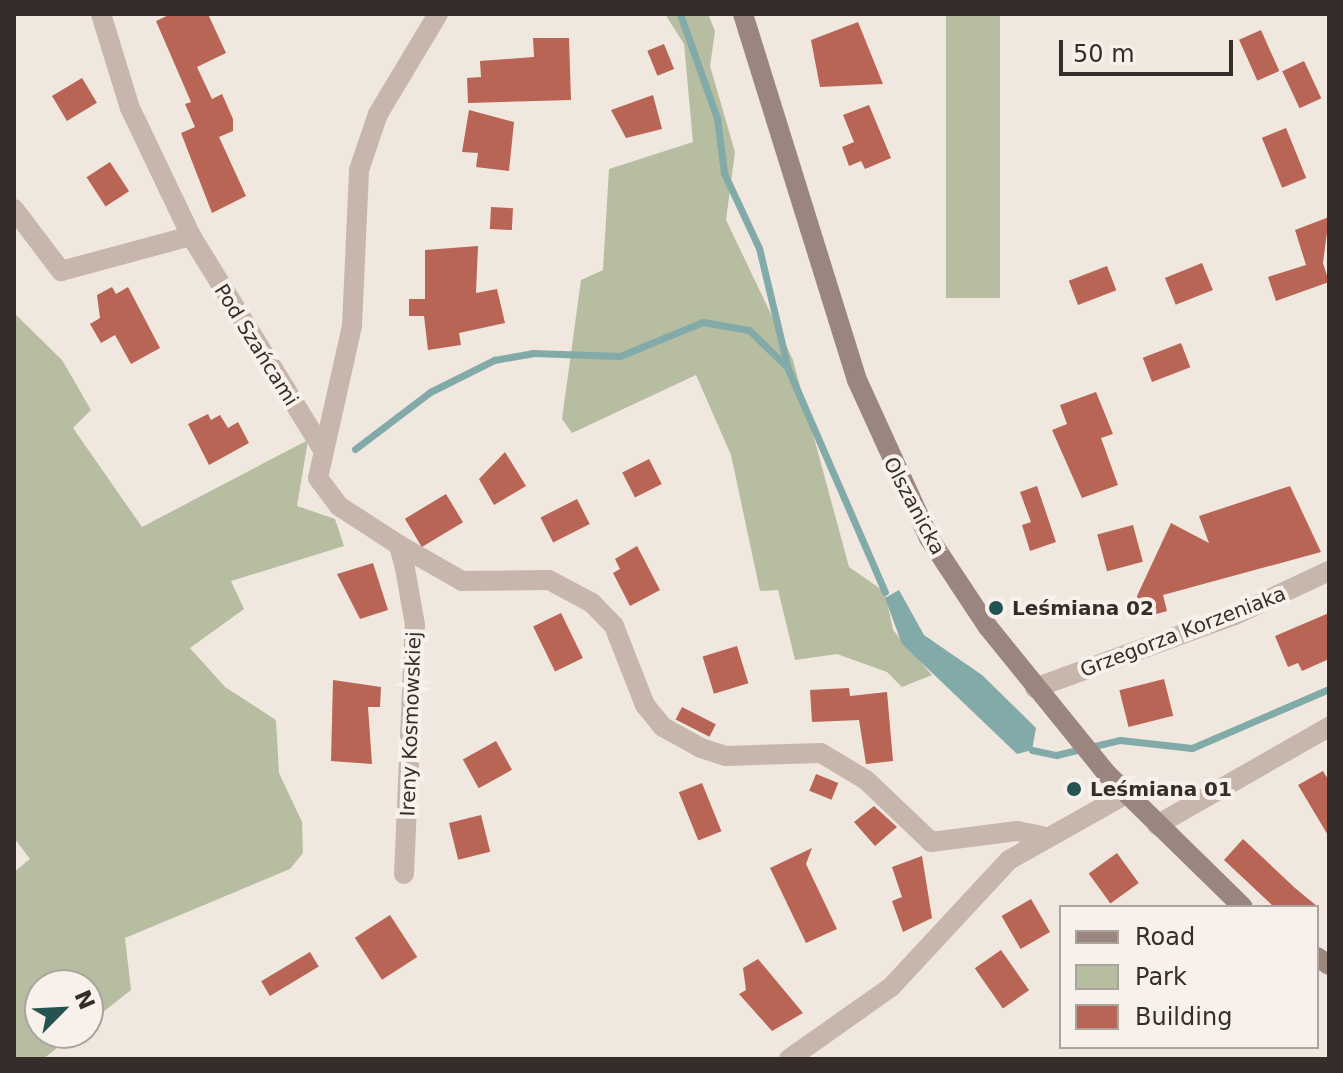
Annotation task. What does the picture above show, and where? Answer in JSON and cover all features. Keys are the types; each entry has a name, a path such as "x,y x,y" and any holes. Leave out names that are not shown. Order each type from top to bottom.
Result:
{"street":[{"name":"Pod Szańcami","path":"101,14 130,108 191,236 324,451"},
{"path":"438,14 378,114 359,170 352,326 318,478 339,506 462,581 549,580 592,603 614,626 637,691 663,727 726,756 821,753 866,780 922,838 953,842 1017,831 1042,836"},
{"name":"Olszanicka","path":"743,14 877,433 929,538 1035,688 1099,765 1241,905"},
{"path":"14,209 61,271 191,236"},
{"name":"Ireny Kosmowskiej","path":"399,545 415,625 404,874"},
{"name":"Grzegorza Korzeniaka","path":"1035,688 1235,615 1329,571"},
{"path":"1157,825 1329,727"},
{"path":"789,1059 891,987 1009,860 1042,836 1126,794"}],"green space":[{"path":"665,14 708,14 715,31 710,66 735,152 726,220 793,360 849,567 885,592 893,630 932,675 902,687 887,672 837,654 795,660 778,590 760,591 731,455 696,375 572,433 562,419 581,280 603,270 609,169 693,142 684,44"},
{"path":"946,14 1000,14 1000,298 946,298"},
{"path":"14,313 62,360 91,410 73,428 142,527 308,440 297,506 335,519 344,546 231,581 244,609 190,648 225,687 276,720 279,773 302,822 303,853 290,869 125,938 131,990 104,1011 104,969 24,969 24,1049 56,1049 43,1059 14,1059 14,872 30,859 14,838"}],"water":[{"path":"899,590 924,635 982,675 1036,728 1032,750 1017,754 902,644 885,598"}],"building":[{"path":"171,14 208,14 226,53 197,67 212,99 222,94 233,119 233,131 219,137 246,196 212,213 181,133 195,127 185,104 191,102 156,21"},
{"path":"858,22 883,84 820,87 811,40"},
{"path":"1261,30 1279,71 1257,81 1239,40"},
{"path":"533,38 569,38 571,100 468,103 467,78 481,77 480,61 534,57"},
{"path":"664,44 674,69 657,76 647,51"},
{"path":"1304,61 1321,98 1300,108 1282,71"},
{"path":"82,78 97,103 67,121 52,96"},
{"path":"653,95 662,129 626,138 611,110"},
{"path":"869,105 891,158 865,169 861,161 849,166 842,147 854,142 843,115"},
{"path":"469,110 514,122 509,171 476,167 478,153 462,152"},
{"path":"1286,128 1306,178 1282,188 1262,138"},
{"path":"110,162 129,191 106,207 87,177"},
{"path":"491,207 513,208 512,230 490,229"},
{"path":"1329,217 1323,263 1329,282 1276,301 1268,277 1306,265 1295,230"},
{"path":"478,246 476,293 497,289 505,323 459,333 461,345 428,350 424,316 409,316 409,299 425,299 425,250"},
{"path":"1202,263 1213,290 1176,305 1165,278"},
{"path":"1107,266 1116,290 1078,305 1069,281"},
{"path":"112,287 116,294 128,287 160,348 131,364 115,335 101,343 90,324 100,318 97,295"},
{"path":"1181,343 1190,367 1152,382 1143,358"},
{"path":"1096,392 1113,434 1101,438 1118,485 1082,498 1052,430 1067,424 1060,405"},
{"path":"208,414 211,420 220,415 228,428 238,422 249,443 209,465 188,424"},
{"path":"505,452 526,486 494,505 479,479"},
{"path":"649,459 662,484 635,498 622,473"},
{"path":"1037,486 1056,542 1030,551 1022,525 1031,522 1020,492"},
{"path":"1290,486 1321,552 1163,595 1167,611 1142,618 1137,596 1171,523 1209,543 1199,516"},
{"path":"446,494 463,522 422,547 405,519"},
{"path":"577,499 590,524 553,543 540,518"},
{"path":"1133,525 1143,562 1107,571 1097,535"},
{"path":"637,546 660,590 630,606 613,573 620,569 615,559"},
{"path":"373,563 388,610 360,619 337,574"},
{"path":"561,613 583,658 555,672 533,627"},
{"path":"1329,613 1329,659 1302,671 1298,663 1288,667 1275,636"},
{"path":"737,646 748,683 714,694 703,657"},
{"path":"1164,679 1173,716 1129,727 1119,690"},
{"path":"333,680 381,687 380,707 368,707 372,764 331,761"},
{"path":"849,688 850,696 887,692 893,761 866,764 859,720 812,722 810,690"},
{"path":"682,707 716,724 710,737 676,719"},
{"path":"496,741 512,770 479,788 463,759"},
{"path":"1323,771 1329,781 1329,837 1298,785"},
{"path":"816,774 838,783 832,800 809,791"},
{"path":"702,783 721,831 698,841 679,792"},
{"path":"874,806 897,827 875,846 854,822"},
{"path":"481,815 490,852 458,860 449,823"},
{"path":"1243,839 1316,905 1272,905 1224,860"},
{"path":"812,848 806,864 837,929 806,943 770,868"},
{"path":"1117,853 1139,883 1110,904 1089,874"},
{"path":"922,856 932,918 903,932 892,901 902,897 892,867"},
{"path":"1031,899 1050,932 1021,949 1002,916"},
{"path":"390,915 417,957 382,980 355,938"},
{"path":"1001,950 1029,990 1003,1008 975,968"},
{"path":"310,952 319,967 270,996 261,981"},
{"path":"758,959 803,1013 772,1031 739,994 746,990 743,968"}],"waterway":[{"path":"680,14 717,118 724,173 759,248 788,369 885,592"},
{"path":"355,449 430,392 494,360 532,353 620,356 703,322 749,330 786,366"},
{"path":"1032,750 1056,755 1120,740 1192,748 1329,689"}],"place":[{"name":"Leśmiana 02","path":"996,608"},
{"name":"Leśmiana 01","path":"1074,789"}]}
